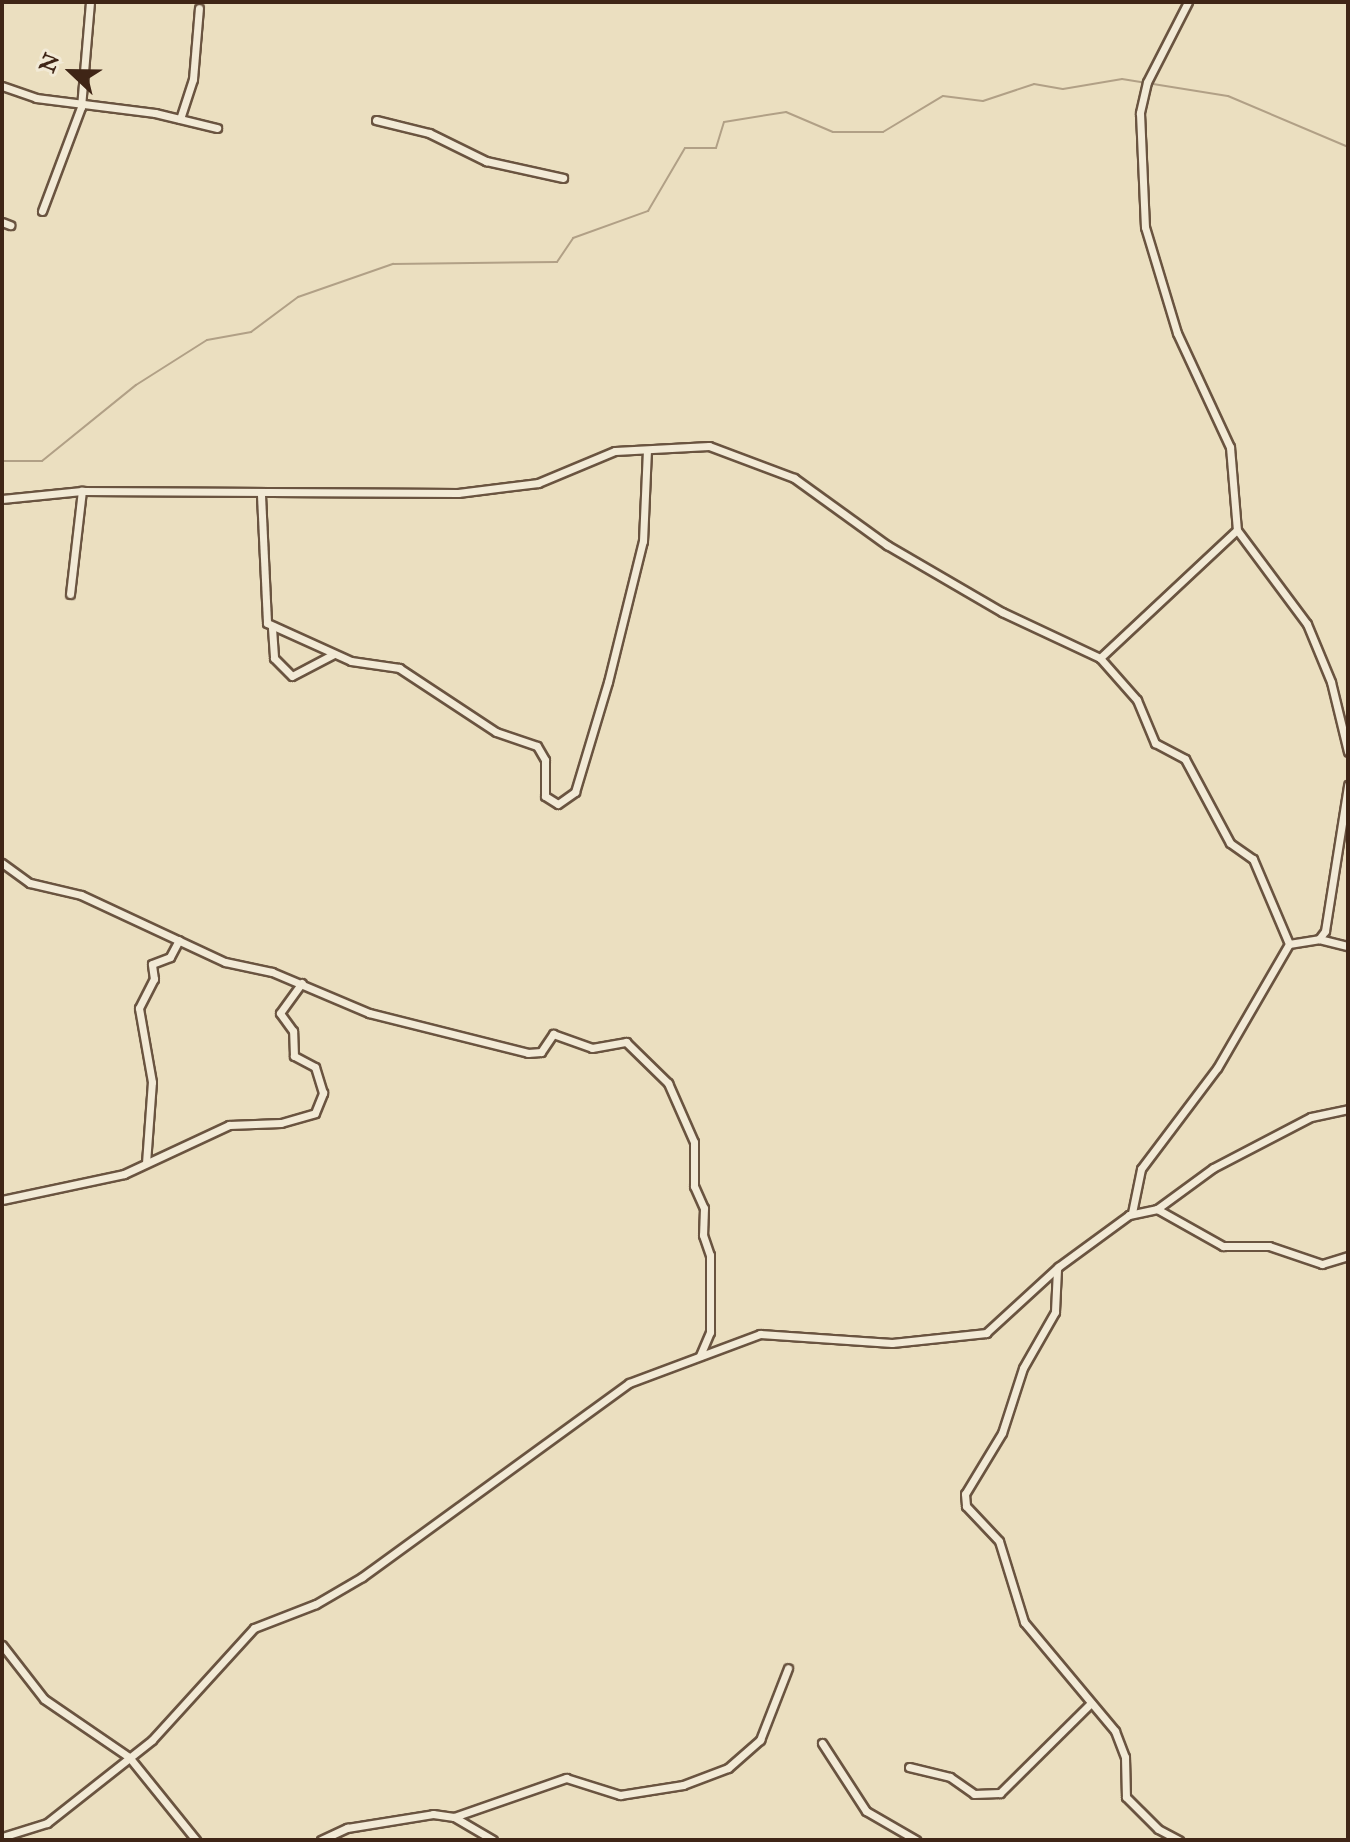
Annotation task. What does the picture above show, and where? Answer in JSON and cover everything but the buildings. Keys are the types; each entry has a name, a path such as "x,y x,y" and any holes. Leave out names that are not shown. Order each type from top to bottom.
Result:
{"street":[{"path":"42,211 81,107 90,2"},
{"path":"1188,2 1143,95 1144,214 1177,333 1230,447 1237,530 1307,624 1347,732 1348,752"},
{"path":"180,119 193,79 199,8"},
{"path":"2,86 81,107 180,119 217,128"},
{"path":"376,120 429,133 486,161 563,178"},
{"path":"2,499 82,491 261,495 500,489 549,479 615,451 699,444 776,469 987,603 1100,658 1137,700 1155,743 1185,759 1230,843 1253,859 1289,944"},
{"path":"272,628 334,654 399,668 496,732 537,746 545,760 545,796 565,802 575,792 608,682 638,559 647,450"},
{"path":"70,594 82,491"},
{"path":"261,495 268,567 263,613 272,628 274,658 292,676 334,654"},
{"path":"1100,658 1237,530"},
{"path":"1319,939 1348,785"},
{"path":"2,863 30,883 81,895 225,962 302,983 369,1013 528,1053 541,1052 553,1034 592,1048 626,1042 668,1083 694,1142 694,1186 704,1208 703,1235 710,1255 710,1332 700,1356"},
{"path":"1289,944 1319,939 1348,946"},
{"path":"146,1163 152,1082 139,1008 143,990 154,979 152,964 170,957 179,940"},
{"path":"1132,1213 1141,1169 1217,1068 1289,944"},
{"path":"2,1200 124,1174 229,1125 296,1120 321,1107 315,1067 294,1056 293,1031 280,1013 302,983"},
{"path":"2,1837 47,1823 129,1757 254,1628 316,1604 362,1577 629,1383 771,1333 892,1343 975,1336 998,1325 1058,1267 1132,1213 1157,1209 1213,1168 1311,1117 1348,1109"},
{"path":"1157,1209 1223,1246 1269,1246 1322,1264 1348,1256"},
{"path":"1058,1267 1055,1312 1023,1368 1002,1433 965,1494 970,1512 999,1541 1024,1622 1121,1743 1126,1797 1158,1829 1179,1840"},
{"path":"2,1645 44,1699 129,1757 196,1840"},
{"path":"321,1840 347,1828 423,1815 454,1817 566,1778 620,1795 683,1785 728,1768 760,1740 788,1668"},
{"path":"909,1767 950,1777 974,1794 1000,1793 1091,1703"},
{"path":"822,1743 866,1811 916,1840"},
{"path":"454,1817 493,1840"},
{"path":"1156,1840 1158,1829"}],"waterway":[{"path":"2,461 42,461 136,385 207,340 251,332 298,297 393,264 557,262 573,238 648,211 685,148 716,148 724,122 786,112 833,132 883,132 943,96 983,101 1034,84 1063,89 1122,79 1228,96 1348,147"}]}
